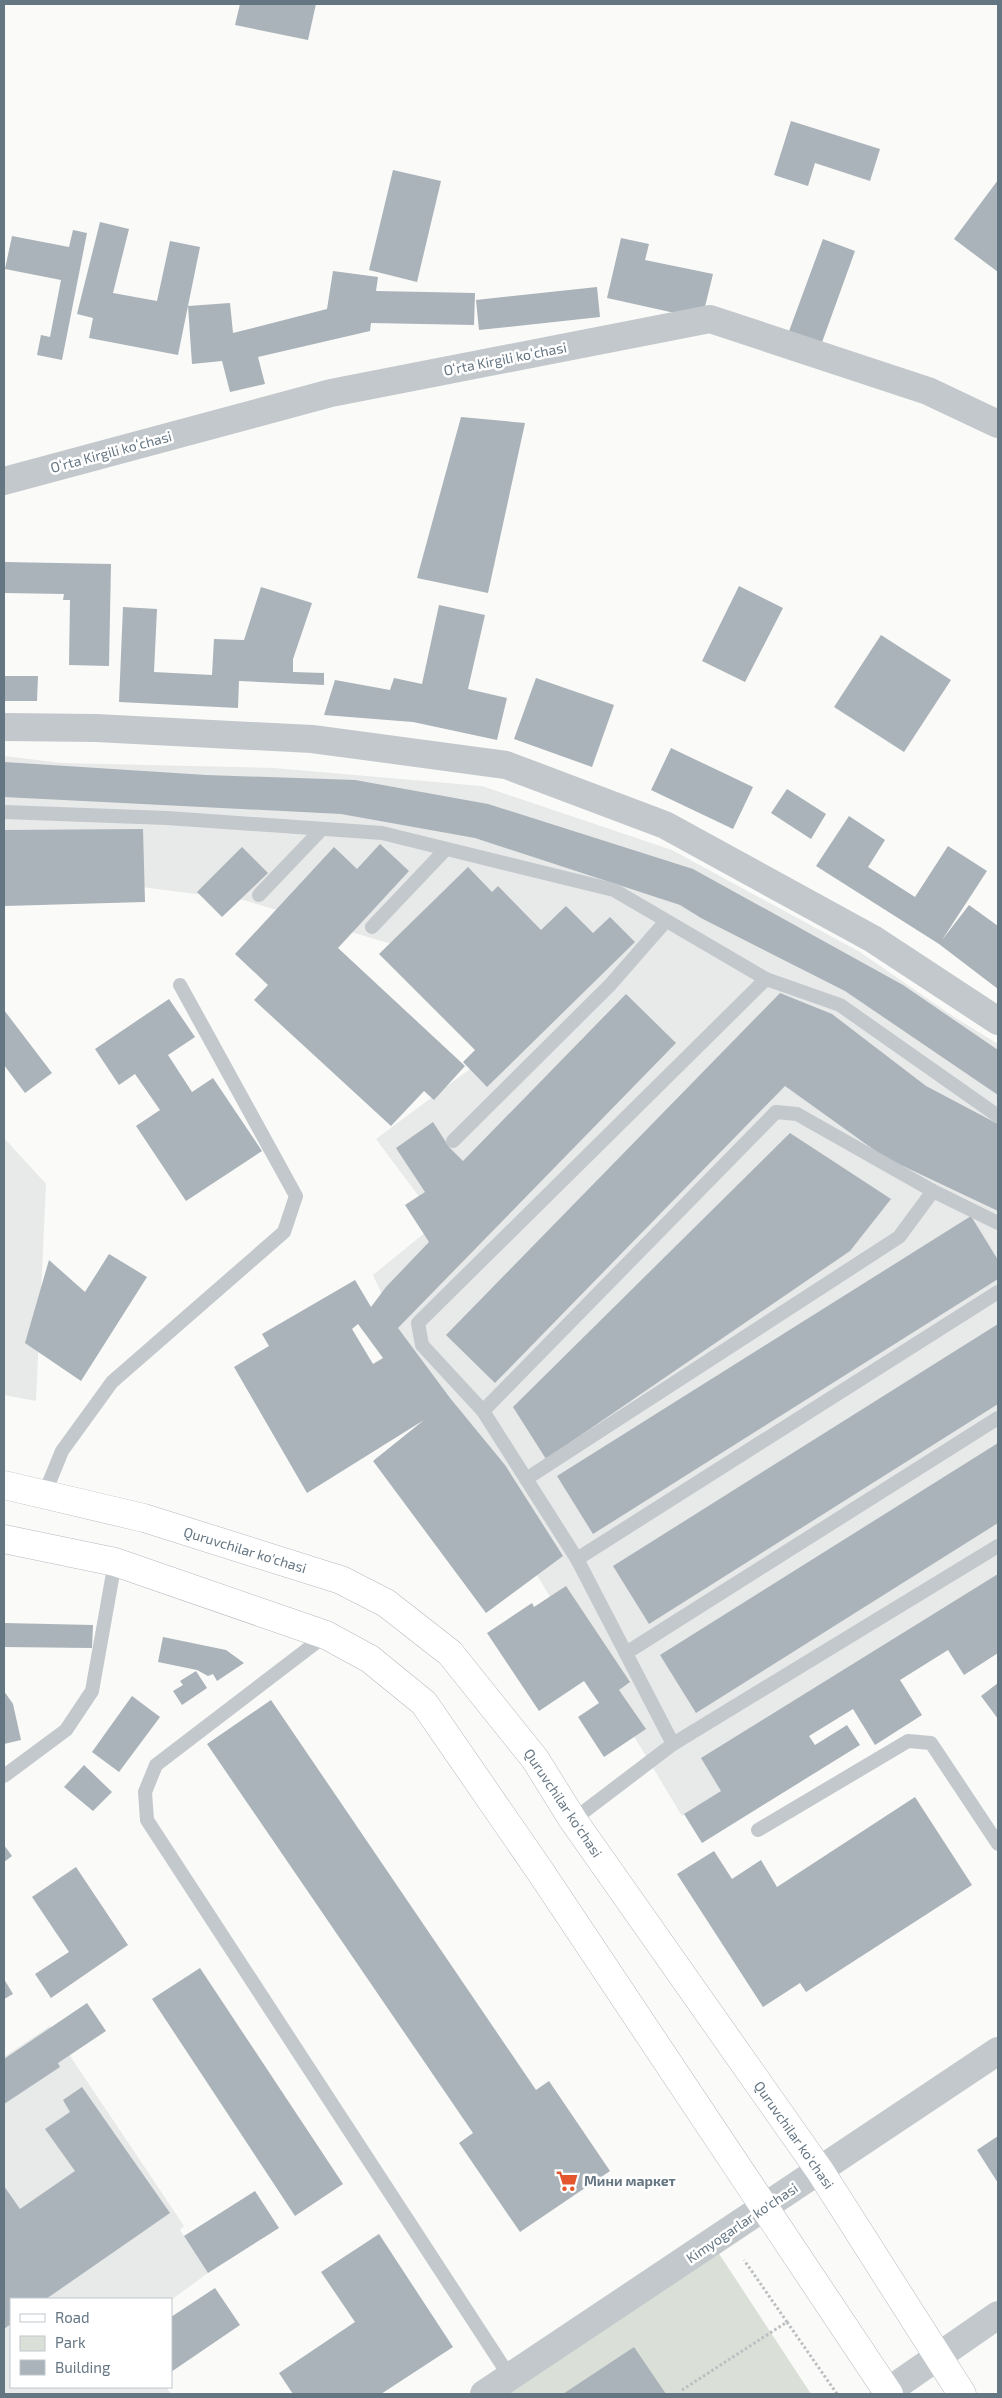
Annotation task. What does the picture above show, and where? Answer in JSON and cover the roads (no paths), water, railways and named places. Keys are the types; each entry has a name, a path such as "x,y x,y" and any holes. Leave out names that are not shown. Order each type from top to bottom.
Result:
{"main road":[{"name":"Quruvchilar ko'chasi","path":"4,1485 144,1518 341,1580 386,1603 450,1653 535,1758 573,1820 820,2171 962,2394"},
{"path":"4,1539 115,1562 326,1635 370,1659 424,1703 504,1818 766,2207 887,2393"}],"street":[{"name":"Oʻrta Kirgili koʻchasi","path":"4,481 331,393 710,319 928,391 998,424"},
{"path":"4,727 96,728 312,739 506,765 664,825 874,939 998,1021"},
{"name":"Kimyogarlar ko'chasi","path":"484,2394 998,2051"},
{"path":"887,2393 998,2315"}],"lane":[{"path":"4,812 167,818 382,833 614,890 766,978 840,1005 998,1116"},
{"path":"259,895 322,829"},
{"path":"372,927 446,849"},
{"path":"453,1140 610,986 666,921"},
{"path":"673,1744 577,1559 483,1412 422,1345 418,1323 766,978"},
{"path":"44,1495 62,1451 112,1382 284,1232 296,1196 180,985"},
{"path":"483,1412 776,1112 797,1114 934,1191 998,1223"},
{"path":"526,1479 899,1237 934,1191"},
{"path":"577,1559 998,1292"},
{"path":"626,1653 998,1418"},
{"path":"573,1820 673,1744 998,1546"},
{"path":"4,1776 66,1730 92,1691 115,1562"},
{"path":"326,1635 156,1765 145,1792 146,1820 510,2377"},
{"path":"758,1830 908,1741 931,1743 998,1844"}],"place":[{"name":"Мини маркет","path":"567,2181"}]}
